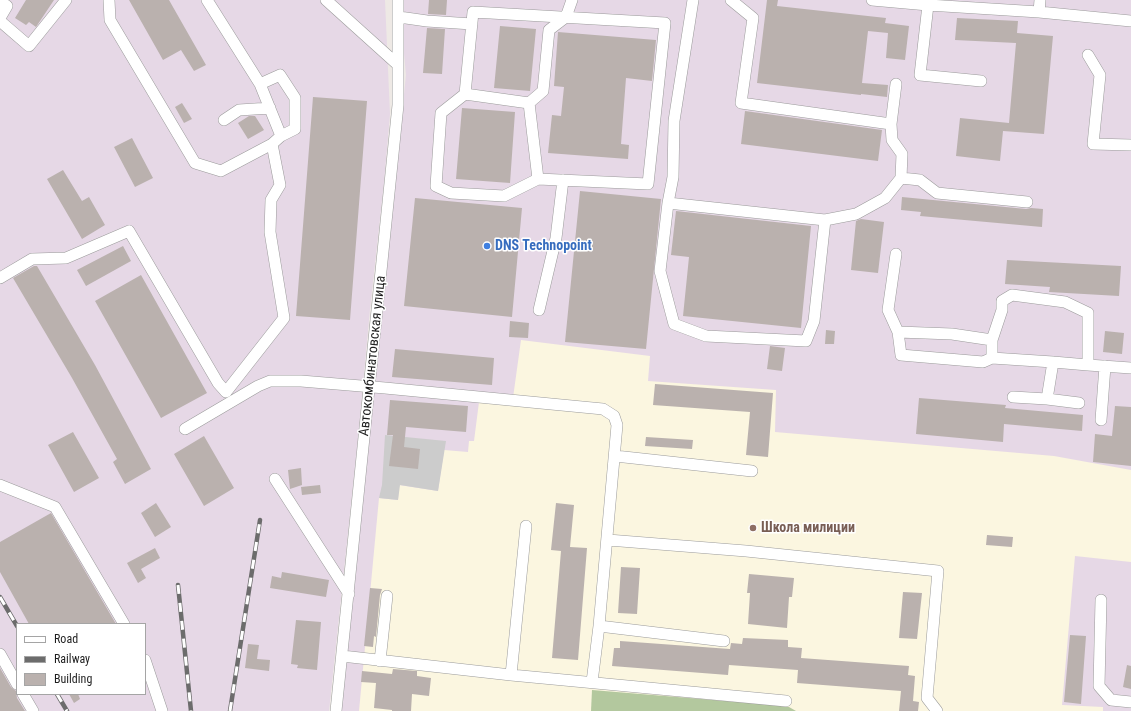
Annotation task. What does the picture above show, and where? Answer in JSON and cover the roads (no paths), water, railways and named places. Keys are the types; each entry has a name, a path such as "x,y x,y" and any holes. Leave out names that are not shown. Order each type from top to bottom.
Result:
{"street":[{"path":"6,2 0,20 29,46 66,0"},
{"path":"108,0 110,20 195,163 220,170 272,144 281,136 295,129 296,98 280,75 260,84"},
{"path":"207,0 260,84 281,136"},
{"path":"326,0 397,64"},
{"name":"Автокомбинатовская улица","path":"336,711 398,105 398,0"},
{"path":"529,104 543,91 549,30 566,17 572,0"},
{"path":"693,0 674,121 673,177 668,203 660,271 674,324 706,336 806,340 814,321 825,220"},
{"path":"731,0 753,18 741,103 892,124"},
{"path":"872,0 1039,12 1131,21"},
{"path":"1039,12 1040,0"},
{"path":"928,5 920,75 981,81"},
{"path":"473,12 566,17 665,23 648,184 538,178 504,196 451,193 436,186 441,113 465,94 473,12"},
{"path":"399,17 427,21 472,24"},
{"path":"1088,55 1100,75 1093,144 1131,145"},
{"path":"668,203 825,220 856,214 885,198 901,178 902,154 892,140 896,84"},
{"path":"465,94 529,104"},
{"path":"529,104 538,178"},
{"path":"224,120 239,110 270,108"},
{"path":"229,397 284,318 270,232 271,200 280,185 272,144"},
{"path":"901,178 920,180 937,193 1027,202"},
{"path":"539,310 556,238 563,180"},
{"path":"0,278 32,259 66,258 129,231 218,383 229,397"},
{"path":"896,254 888,310 898,332 901,355 983,362 992,358 1131,368"},
{"path":"992,358 992,340 1002,310 1002,301 1012,295 1065,302 1088,313 1088,365"},
{"path":"898,332 952,334 992,340"},
{"path":"1047,399 1053,362"},
{"path":"1101,420 1105,366"},
{"path":"185,429 229,397 270,381 301,381 603,409 614,416 617,425 600,626 592,682"},
{"path":"1013,397 1079,403"},
{"path":"615,456 752,471"},
{"path":"275,479 349,594"},
{"path":"0,484 55,507 123,623"},
{"path":"511,675 526,526"},
{"path":"608,540 746,551 938,571 927,698 937,711"},
{"path":"380,661 387,596"},
{"path":"1102,600 1099,686 1111,700 1131,702"},
{"path":"600,626 724,641"},
{"path":"0,654 16,682"},
{"path":"342,656 511,675 786,701"},
{"path":"146,663 162,711"},
{"path":"24,695 33,711"}],"railway":[{"path":"230,711 260,520"},
{"path":"178,585 191,711"},
{"path":"0,597 16,624"},
{"path":"58,695 67,711"}],"place":[{"name":"DNS Technopoint","path":"487,246"},
{"name":"Школа милиции","path":"753,528"}]}
